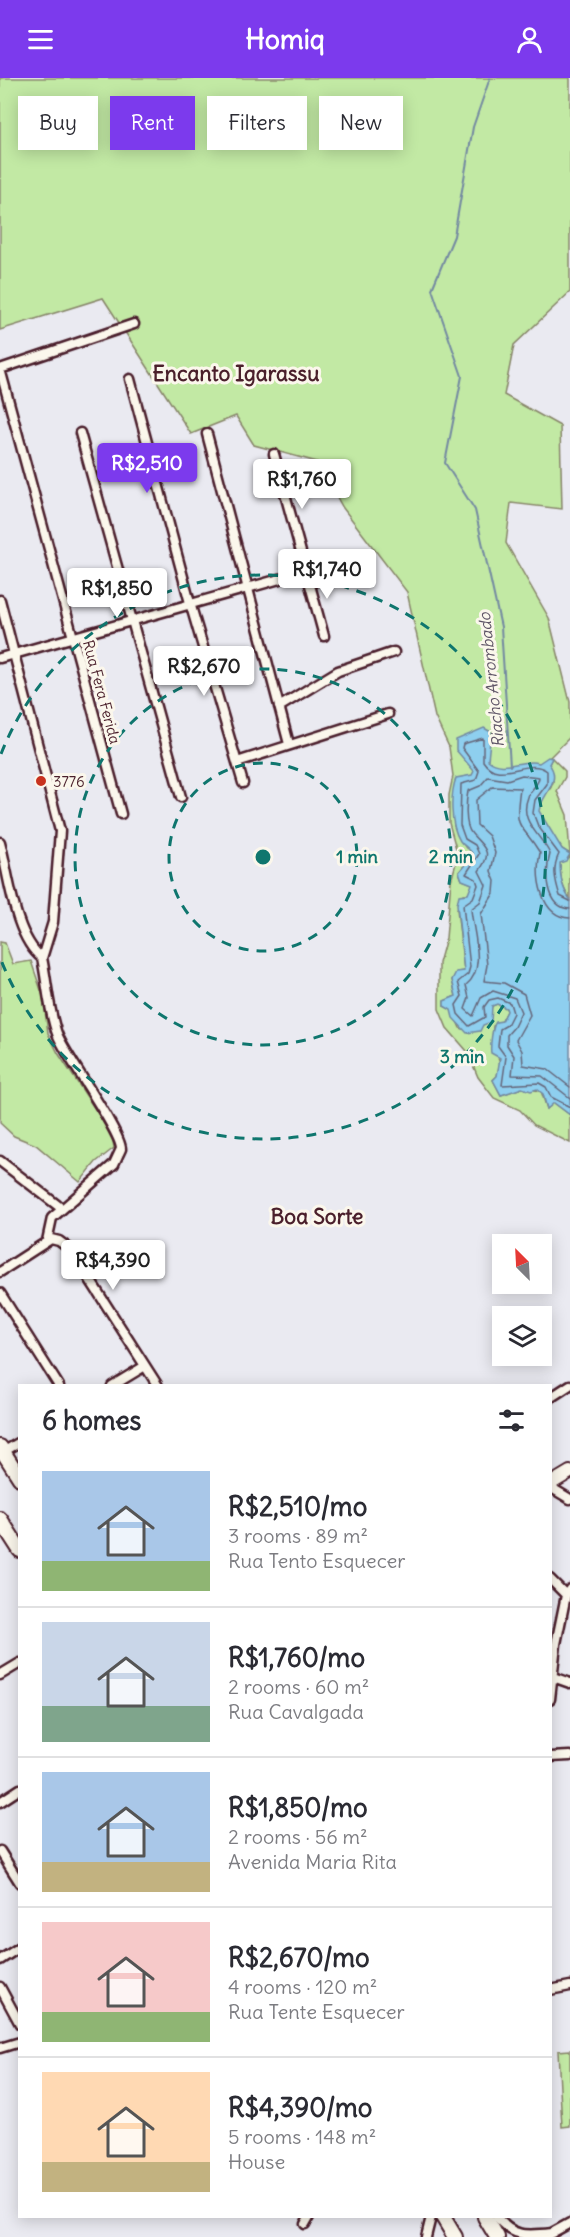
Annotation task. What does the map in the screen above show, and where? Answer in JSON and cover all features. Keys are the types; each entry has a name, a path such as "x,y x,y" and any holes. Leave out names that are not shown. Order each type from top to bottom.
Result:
{"highway":[{"path":"2,1450 18,1475"},
{"path":"0,1519 18,1547"},
{"path":"444,2218 455,2237"},
{"path":"486,2218 497,2237"}],"main road":[{"path":"552,1485 570,1472"}],"street":[{"path":"0,369 134,324"},
{"name":"Rua Fera Ferida","path":"0,369 121,814"},
{"path":"130,379 190,603 243,783"},
{"path":"80,433 181,797"},
{"path":"207,435 289,744"},
{"path":"273,454 324,636"},
{"path":"0,658 354,558"},
{"path":"0,600 60,831 53,922 42,958 58,1036 78,1074 121,1144 120,1155 114,1164 61,1208 49,1225 47,1241"},
{"path":"279,707 338,671 394,652"},
{"path":"237,762 388,714"},
{"path":"1,844 13,897 25,934 34,952 42,958"},
{"path":"0,1161 61,1208"},
{"path":"0,1272 47,1241 59,1241 71,1250 157,1384"},
{"path":"0,1293 58,1384"},
{"path":"115,1384 145,1366"},
{"path":"552,1397 570,1385"},
{"path":"2,1450 18,1443"},
{"path":"552,1487 570,1499"},
{"path":"552,1581 568,1592 553,1646 552,1684"},
{"path":"0,1675 18,1665"},
{"path":"553,1677 570,1683"},
{"path":"552,1757 570,1756"},
{"path":"0,1802 18,1790"},
{"path":"0,1851 18,1880"},
{"path":"0,1960 18,1948"},
{"path":"552,1990 570,1986"},
{"path":"0,1987 18,2020"},
{"path":"0,2048 18,2043"},
{"path":"426,2237 431,2218"},
{"path":"498,2218 507,2231 515,2235 548,2235 570,2223"}],"green space":[{"path":"0,78 570,78 570,292 514,345 504,395 560,426 562,509 511,503 506,543 549,618 570,702 570,737 544,763 543,796 550,789 553,781 553,773 549,764 552,758 565,771 565,777 557,791 567,815 570,854 562,849 544,823 453,800 454,826 465,847 470,849 473,855 459,872 462,880 473,884 469,894 464,894 457,909 464,971 457,972 452,980 456,996 444,1001 444,1006 452,1010 460,1028 472,1032 487,1021 492,1006 497,1004 506,1008 507,1011 502,1021 493,1026 492,1043 500,1062 497,1076 493,1080 501,1095 522,1088 541,1091 547,1109 554,1103 570,1115 570,1143 534,1125 520,1110 494,1098 478,1077 467,1051 447,1028 439,1009 439,963 446,938 451,881 458,856 449,823 449,795 453,776 449,747 435,717 407,592 343,508 317,462 254,445 236,416 191,434 103,298 0,330"},
{"path":"570,856 570,898 562,882 560,863"},
{"path":"0,942 5,943 13,964 31,961 43,996 48,1033 58,1053 112,1135 114,1148 96,1162 80,1182 36,1145 14,1136 0,1123"},
{"path":"570,2050 570,2126 562,2127 558,2051"}],"water":[{"path":"484,728 491,732 488,760 494,764 539,763 548,757 552,758 549,764 553,770 553,782 539,811 562,849 570,854 566,861 560,863 560,873 570,899 570,1115 554,1103 547,1109 543,1094 537,1089 531,1091 522,1088 501,1095 493,1080 497,1076 500,1058 491,1053 491,1046 495,1024 502,1021 507,1011 506,1008 497,1004 492,1006 491,1022 483,1025 480,1031 467,1033 453,1018 451,1010 444,1006 444,1001 456,996 452,980 456,972 464,971 457,904 459,895 468,894 472,884 462,880 459,872 473,855 462,843 454,827 452,801 456,778 472,775 474,771 456,750 456,740"}],"waterway":[{"name":"Riacho Arrombado","path":"490,78 473,127 454,236 432,289 462,376 445,463 475,510 501,627 510,766"}],"place":[{"name":"3776","path":"41,781"}],"district":[{"name":"Encanto Igarassu","path":"236,373"},
{"name":"Boa Sorte","path":"317,1216"}]}
